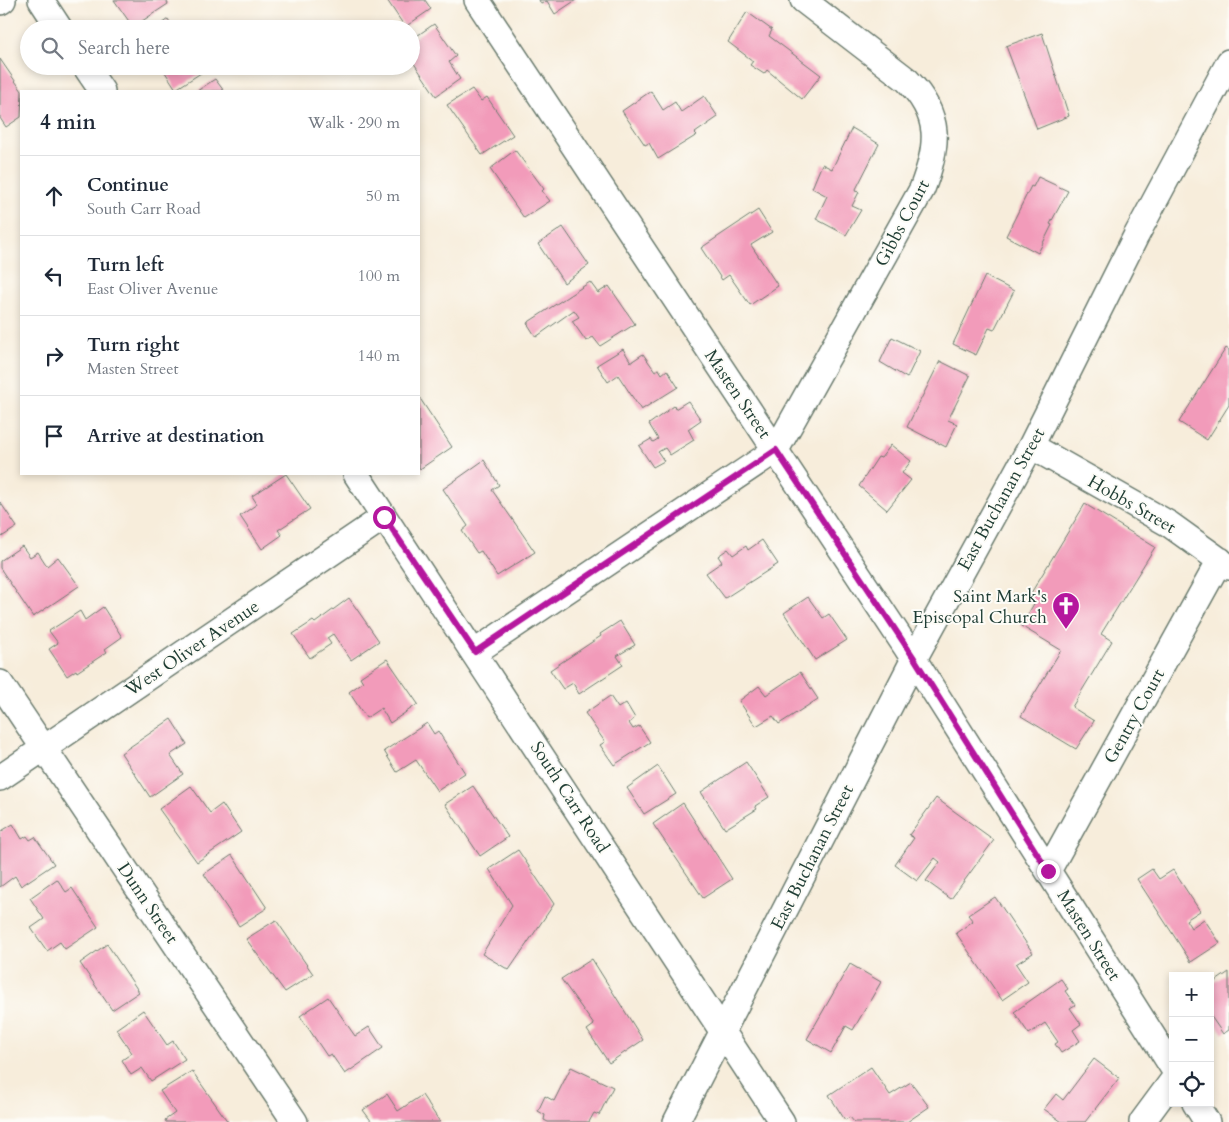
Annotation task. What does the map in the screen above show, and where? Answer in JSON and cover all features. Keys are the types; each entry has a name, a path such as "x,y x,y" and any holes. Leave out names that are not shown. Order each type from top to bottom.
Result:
{"street":[{"path":"41,0 54,20"},
{"name":"Masten Street","path":"478,0 914,658 1169,1062"},
{"name":"Gibbs Court","path":"776,450 922,190 932,164 936,139 932,120 921,94 907,80 803,0"},
{"name":"East Buchanan Street","path":"676,1122 914,658 1031,446 1136,236 1229,62"},
{"path":"91,75 101,90"},
{"name":"Hobbs Street","path":"1031,446 1169,524 1224,564"},
{"path":"475,652 776,450"},
{"name":"South Carr Road","path":"357,475 475,652 782,1122"},
{"name":"West Oliver Avenue","path":"0,778 384,517"},
{"name":"Gentry Court","path":"1048,871 1224,564"},
{"name":"Dunn Street","path":"0,683 295,1122"},
{"path":"1142,1122 1169,1085"},
{"path":"1198,1107 1207,1122"}],"building":[{"path":"114,0 166,0 168,4 144,20 128,20"},
{"path":"387,0 425,0 431,9 415,20 400,20"},
{"path":"539,0 576,0 555,14 547,1 541,4"},
{"path":"747,12 772,30 769,36 821,75 802,99 767,70 764,74 750,65 753,61 728,42"},
{"path":"434,24 456,56 449,62 460,79 436,96 420,72 420,34"},
{"path":"1042,33 1069,116 1037,129 1006,46"},
{"path":"0,59 21,90 20,118 6,127 0,118"},
{"path":"167,75 198,75 176,89"},
{"path":"215,79 223,90 198,90"},
{"path":"472,89 481,101 487,97 513,135 482,155 447,105"},
{"path":"651,91 663,110 675,102 681,112 704,96 718,117 695,133 697,135 658,159 649,143 645,145 622,111"},
{"path":"852,128 879,144 855,191 859,192 852,206 861,210 846,235 816,219 827,196 812,188 822,164 832,169"},
{"path":"515,150 544,189 542,191 550,201 524,218 490,169"},
{"path":"1038,177 1068,191 1050,224 1052,225 1038,253 1006,236 1031,186 1033,187"},
{"path":"758,210 772,232 751,245 778,286 750,305 729,275 722,280 701,248"},
{"path":"563,227 589,265 564,283 538,244"},
{"path":"985,276 1014,291 994,330 989,328 976,355 953,344"},
{"path":"590,282 598,293 609,286 635,324 600,346 593,337 586,341 572,321 579,317 574,310 536,337 527,323"},
{"path":"892,337 920,351 907,378 880,362"},
{"path":"1226,348 1229,350 1229,405 1207,440 1179,422"},
{"path":"623,349 631,362 643,354 655,371 659,369 662,374 667,370 678,387 641,410 618,375 608,382 597,365"},
{"path":"940,361 970,376 948,420 957,424 946,447 907,427"},
{"path":"420,399 452,447 420,469"},
{"path":"688,401 701,420 688,429 694,440 670,455 665,448 658,452 664,461 653,467 639,446 651,439 653,442 658,439 649,424 674,406 675,409"},
{"path":"891,445 911,461 902,473 911,480 887,510 859,486 878,457 881,458"},
{"path":"484,460 499,485 492,490 535,552 497,576 481,551 477,553 462,531 468,526 443,489"},
{"path":"287,475 310,509 278,530 282,535 262,549 240,516 257,504 252,496"},
{"path":"0,502 17,527 0,538"},
{"name":"Saint Mark's Episcopal Church","path":"1085,504 1155,547 1101,634 1112,641 1072,707 1094,721 1076,749 1021,716 1061,650 1021,626 1035,602 1028,598"},
{"path":"762,540 778,564 725,598 706,573 722,562 718,556 728,549 733,555 746,546 748,550"},
{"path":"22,546 30,557 38,552 47,566 58,557 79,586 33,617 0,568 0,561"},
{"path":"808,597 823,618 829,614 847,640 815,660 784,613"},
{"path":"349,598 379,641 351,660 333,634 327,638 331,644 310,658 293,634 313,621 315,623"},
{"path":"103,607 122,637 105,649 107,652 77,672 76,670 67,676 49,649 58,643 49,631 80,611 85,620"},
{"path":"620,621 635,645 617,656 623,665 579,694 573,683 563,689 550,670"},
{"path":"387,659 418,704 390,723 381,708 366,718 349,692 363,682 360,677"},
{"path":"800,672 818,699 779,724 773,716 756,726 739,701 759,686 766,695"},
{"path":"610,696 618,708 626,703 635,718 629,723 633,729 639,726 650,742 614,765 600,745 605,742 585,713"},
{"path":"171,719 187,744 170,755 183,774 150,797 121,753"},
{"path":"427,723 434,734 438,731 465,773 437,791 416,760 397,772 384,751"},
{"path":"746,762 769,797 755,806 757,809 725,829 701,792"},
{"path":"658,766 676,794 644,814 627,788"},
{"path":"191,786 210,813 222,804 241,832 197,862 159,809"},
{"path":"473,786 508,837 480,856 445,804"},
{"path":"936,798 994,840 951,899 926,881 940,862 935,858 917,881 895,865 914,838 909,835"},
{"path":"683,803 732,879 703,898 653,824"},
{"path":"13,824 22,839 27,836 30,840 35,837 54,864 21,886 15,876 0,887 0,832"},
{"path":"518,850 554,904 509,970 482,954 512,905 489,869"},
{"path":"232,855 267,908 239,926 204,874"},
{"path":"1152,869 1159,879 1173,870 1200,911 1186,920 1191,928 1204,919 1220,943 1191,962 1137,879"},
{"path":"57,879 66,892 72,888 98,927 65,949 60,942 47,951 31,928 44,919 30,898"},
{"path":"995,897 1033,953 1016,964 1028,982 1002,1000 956,933 973,921 968,915"},
{"path":"276,920 313,974 285,992 246,939"},
{"path":"107,944 139,992 112,1010 80,963"},
{"path":"592,959 643,1040 609,1063 587,1030 594,1025 561,979"},
{"path":"850,964 881,982 853,1030 846,1026 831,1053 807,1039"},
{"path":"1229,972 1229,1030 1223,1034 1214,1021 1214,982"},
{"path":"1061,979 1068,989 1065,991 1075,1005 1070,1008 1081,1024 1073,1030 1080,1041 1061,1053 1055,1044 1058,1042 1045,1023 1029,1034 1014,1012"},
{"path":"328,997 355,1036 369,1027 383,1048 345,1074 331,1054 327,1056 300,1016"},
{"path":"143,1010 167,1045 173,1041 185,1059 151,1081 142,1068 131,1075 122,1060 132,1053 116,1029"},
{"path":"1094,1059 1119,1078 1085,1122 1062,1122 1044,1109 1056,1094 1063,1100"},
{"path":"571,1067 613,1087 599,1115 594,1113 589,1122 548,1122 544,1120 545,1115 538,1111 545,1096 554,1101"},
{"path":"871,1067 890,1095 911,1082 929,1107 907,1122 854,1122 850,1117 845,1120 829,1095"},
{"path":"192,1071 228,1122 166,1122 165,1120 175,1113 160,1091"},
{"path":"387,1094 398,1111 422,1095 440,1122 372,1122 363,1110"}],"place":[{"name":"Saint Mark's Episcopal Church","path":"1066,630"}],"route":[{"path":"384,517 475,652 776,450 914,658 1048,871"}]}
